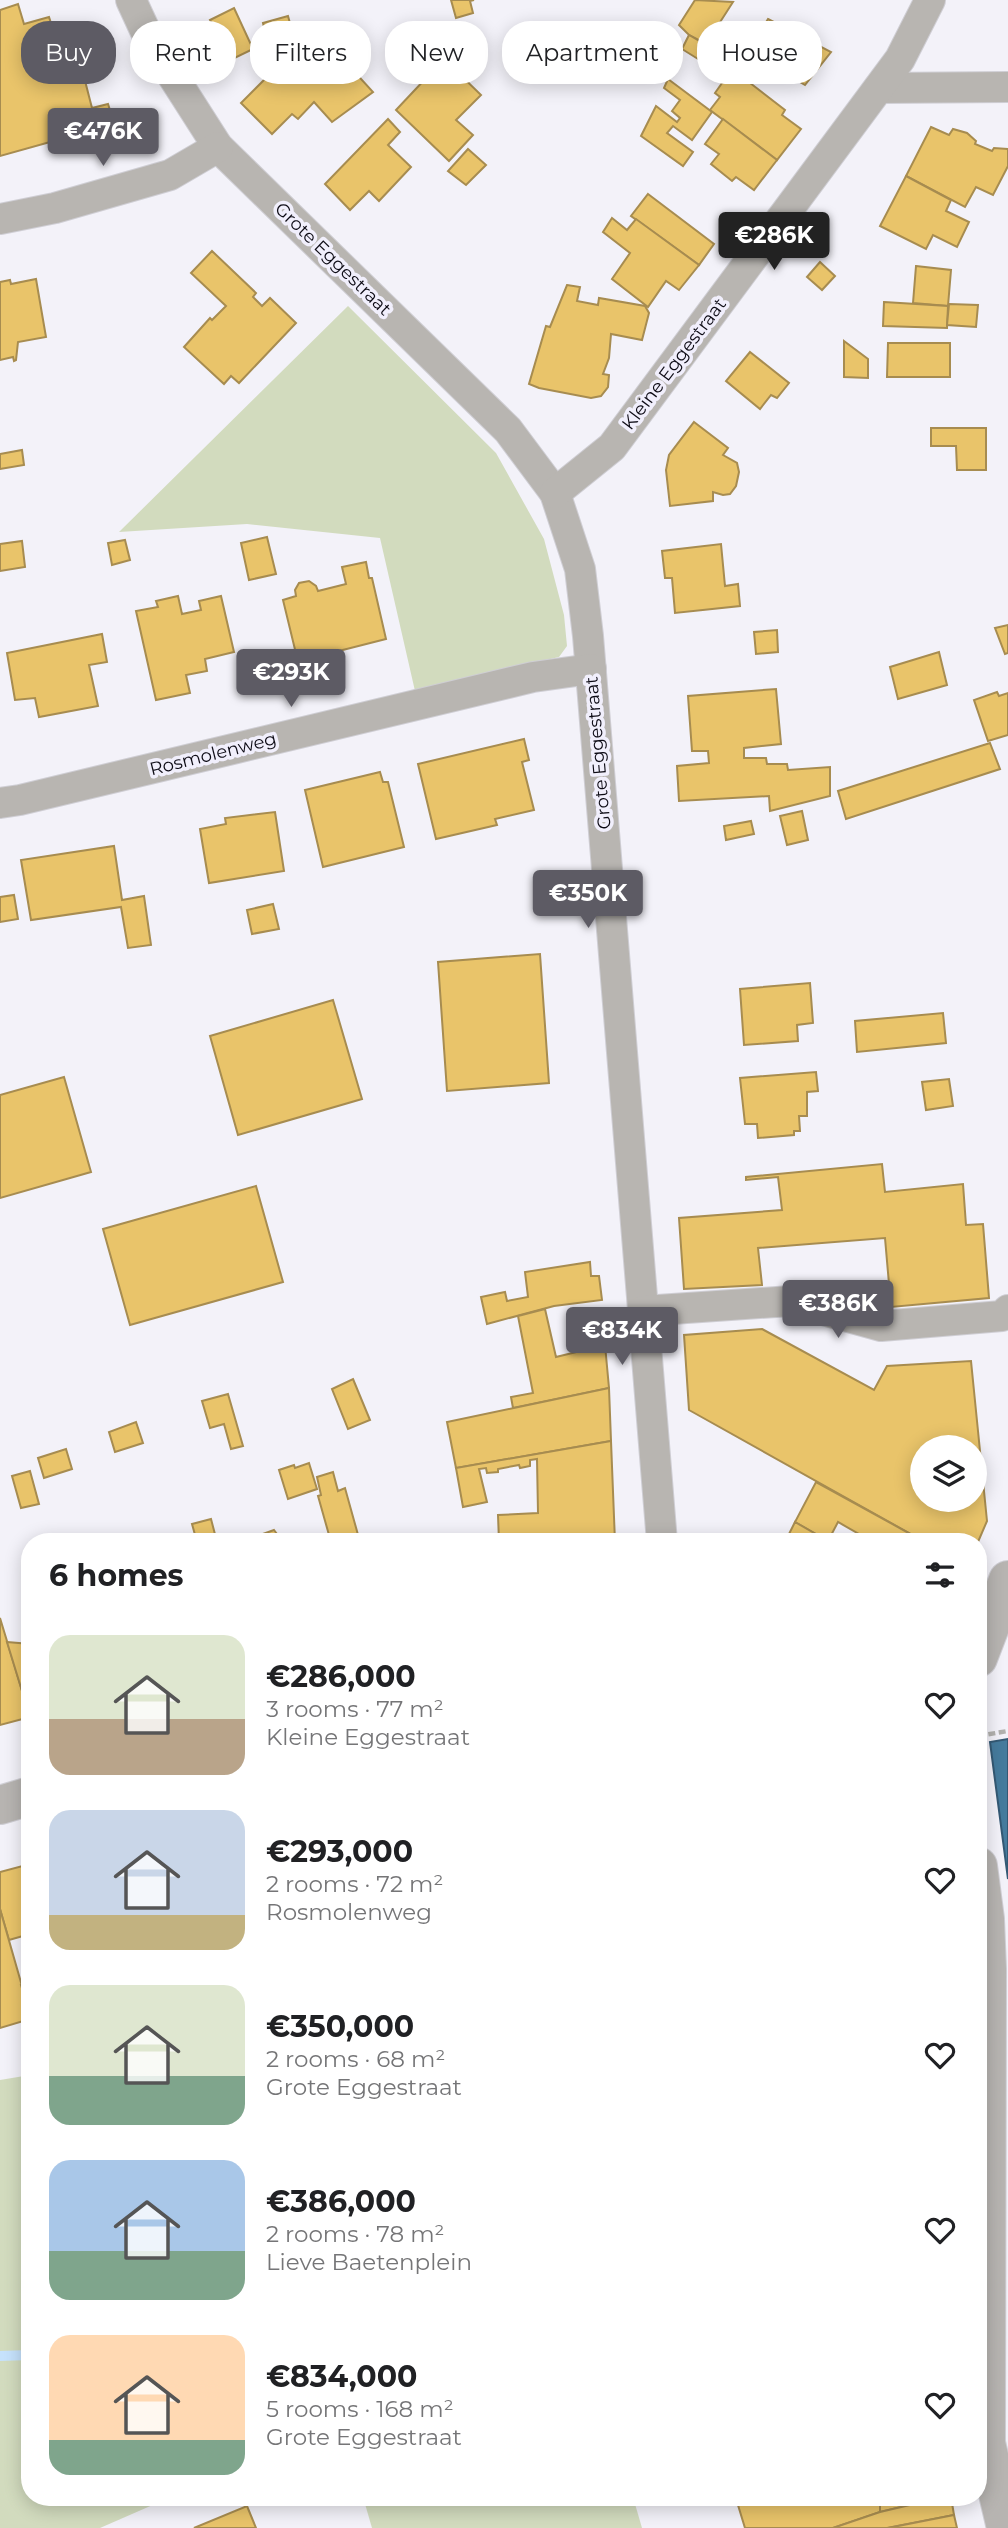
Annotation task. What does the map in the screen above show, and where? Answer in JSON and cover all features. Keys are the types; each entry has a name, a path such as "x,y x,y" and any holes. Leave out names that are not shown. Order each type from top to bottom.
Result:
{"street":[{"name":"Grote Eggestraat","path":"131,0 149,39 218,147 508,430 555,493 580,569 591,669 661,1533"},
{"name":"Kleine Eggestraat","path":"555,493 612,447 900,59 930,0"},
{"path":"879,88 1008,87"},
{"path":"0,219 55,208 170,175 218,147"},
{"name":"Rosmolenweg","path":"0,803 533,677 591,669"},
{"path":"643,1311 791,1301 881,1325 1002,1316 1008,1310"},
{"path":"987,1635 1008,1580"},
{"path":"0,1805 21,1799"},
{"path":"987,1972 997,2137 987,2415"},
{"path":"987,2447 1006,2528"}],"path":[{"path":"987,1734 1008,1731"}],"green space":[{"path":"348,306 496,453 544,539 564,615 567,646 559,657 415,691 380,538 247,524 119,532"},
{"path":"21,2076 21,2506 150,2506 100,2528 0,2528 0,2080"},
{"path":"366,2506 636,2506 642,2528 372,2528"}],"building: Homes":[{"path":"451,0 474,0 470,1 473,13 456,18"},
{"path":"695,0 733,2 721,21 697,21 697,39 683,29 682,21"},
{"path":"18,4 23,21 21,84 86,84 92,108 108,104 118,135 90,143 89,138 52,150 50,142 0,156 0,10"},
{"path":"234,8 250,43 250,50 236,57 236,21 210,20"},
{"path":"288,16 289,21 270,21"},
{"path":"49,17 50,21 35,21"},
{"path":"689,35 697,40 697,58 683,50"},
{"path":"822,47 831,52 822,63"},
{"path":"260,84 366,84 373,92 332,122 314,102 298,119 292,114 272,134 241,103"},
{"path":"420,84 470,84 481,95 456,120 473,135 449,161 396,110"},
{"path":"666,84 675,84 712,112 692,140 673,126 667,133 693,152 683,166 641,136 656,106 677,122 680,118 672,111 680,100 664,88"},
{"path":"721,84 751,84 785,110 782,115 801,129 777,160 710,110 720,97 715,93"},
{"path":"388,119 400,132 388,145 411,167 379,201 369,191 350,210 325,184"},
{"path":"723,119 777,160 754,190 736,177 732,181 711,164 719,154 705,144"},
{"path":"931,127 949,135 953,129 967,133 976,141 975,144 992,151 994,148 1008,149 1008,166 993,195 976,187 965,207 906,176"},
{"path":"468,149 486,165 466,185 448,171"},
{"path":"906,176 951,200 946,211 969,222 957,247 933,235 926,249 880,226"},
{"path":"648,194 714,244 699,265 631,216"},
{"path":"612,218 627,230 636,219 699,265 679,290 666,281 648,307 612,279 630,253 603,232"},
{"path":"212,251 256,293 253,297 262,306 270,298 296,323 239,383 231,376 224,384 184,347 210,318 212,320 226,306 191,273"},
{"path":"820,262 835,276 822,290 807,277"},
{"path":"916,266 951,270 948,306 913,303"},
{"path":"36,279 46,337 18,342 16,360 14,361 13,357 0,360 0,282 10,280 11,284"},
{"path":"567,285 580,287 577,301 598,305 599,298 645,306 649,313 642,340 611,334 609,358 603,374 609,375 608,387 601,396 591,398 529,384 546,326 550,327"},
{"path":"884,302 948,306 947,328 883,326"},
{"path":"949,304 978,305 976,327 947,325"},
{"path":"844,341 868,359 868,378 844,377"},
{"path":"888,343 950,343 950,377 887,377"},
{"path":"750,352 789,383 777,398 771,395 760,409 726,381"},
{"path":"694,422 728,448 723,455 737,463 739,472 736,486 730,494 713,492 713,501 670,506 666,470 669,455"},
{"path":"931,428 986,428 986,470 957,470 956,446 931,446"},
{"path":"22,450 24,465 0,469 0,454"},
{"path":"267,537 276,574 249,580 241,543"},
{"path":"125,540 130,560 112,565 108,543"},
{"path":"22,541 25,567 0,571 0,544"},
{"path":"721,544 725,586 738,584 740,606 675,613 672,578 665,578 662,551"},
{"path":"366,562 386,639 323,655 324,660 299,666 283,600 296,596 295,590 299,583 309,581 318,591 346,584 342,567"},
{"path":"178,596 182,614 201,610 199,601 221,596 234,652 205,659 207,671 186,675 190,693 156,700 136,611 158,607 156,601"},
{"path":"1008,625 1008,653 1005,654 995,628"},
{"path":"777,630 778,652 756,654 754,632"},
{"path":"102,634 107,662 89,665 98,706 39,717 35,698 15,700 7,653"},
{"path":"939,652 947,685 898,699 890,667"},
{"path":"776,689 781,744 744,748 744,758 766,758 767,764 787,764 788,770 830,767 830,796 770,811 769,796 679,801 677,766 709,763 708,751 692,751 688,696"},
{"path":"997,692 999,696 1008,693 1008,735 988,741 974,700"},
{"path":"524,739 529,760 522,762 534,810 495,819 497,825 436,839 418,764"},
{"path":"990,743 1000,769 846,819 838,791"},
{"path":"380,772 383,782 388,782 404,847 323,867 305,790"},
{"path":"802,811 808,840 787,845 780,816"},
{"path":"275,812 284,871 209,883 200,829 226,824 225,818"},
{"path":"751,821 754,834 726,840 724,826"},
{"path":"114,846 122,900 144,896 151,945 128,948 121,907 31,920 21,860"},
{"path":"14,895 18,919 0,922 0,897"},
{"path":"273,904 279,929 252,934 247,910"},
{"path":"540,954 549,1083 447,1091 438,962"},
{"path":"810,983 813,1023 797,1025 798,1041 744,1045 740,989"},
{"path":"333,1000 362,1099 238,1135 210,1036"},
{"path":"943,1013 946,1043 857,1052 855,1021"},
{"path":"816,1072 818,1091 807,1092 807,1116 799,1116 800,1131 794,1131 794,1135 758,1138 757,1124 745,1124 740,1078"},
{"path":"64,1077 91,1172 0,1198 0,1095"},
{"path":"949,1079 953,1106 926,1110 922,1082"},
{"path":"882,1164 885,1192 963,1184 966,1225 983,1224 989,1298 891,1307 885,1238 758,1248 762,1285 684,1289 679,1218 782,1210 778,1177 746,1180 746,1177"},
{"path":"256,1186 283,1282 130,1325 103,1229"},
{"path":"590,1262 591,1276 599,1276 602,1300 554,1306 487,1324 481,1297 505,1292 507,1301 528,1297 525,1272"},
{"path":"545,1309 556,1357 605,1345 609,1388 513,1408 511,1397 533,1393 518,1316"},
{"path":"762,1329 874,1390 887,1366 971,1361 978,1435 910,1435 910,1512 986,1512 987,1521 982,1533 909,1533 689,1410 684,1335"},
{"path":"353,1379 370,1420 348,1429 332,1389"},
{"path":"609,1388 611,1441 456,1468 447,1422"},
{"path":"228,1394 243,1446 231,1449 224,1424 210,1428 202,1401"},
{"path":"136,1422 143,1443 115,1452 109,1432"},
{"path":"611,1441 615,1533 499,1533 498,1515 538,1513 537,1459 530,1460 530,1466 520,1468 519,1465 498,1469 498,1472 487,1473 486,1468 479,1469 487,1502 463,1507 456,1468"},
{"path":"66,1449 72,1469 44,1478 38,1458"},
{"path":"309,1463 317,1489 288,1499 279,1470"},
{"path":"30,1471 39,1504 21,1508 12,1476"},
{"path":"333,1472 338,1491 345,1488 358,1533 328,1533 318,1496 321,1495 317,1477"},
{"path":"816,1482 909,1533 857,1533 838,1522 832,1533 814,1533 795,1522"},
{"path":"211,1519 215,1533 194,1533 192,1524"},
{"path":"795,1522 814,1533 790,1533"},
{"path":"0,1618 21,1687 21,1719 0,1725"},
{"path":"7,1642 21,1643 21,1688"},
{"path":"21,1866 21,1937 9,1940 0,1909 0,1872"},
{"path":"0,1909 21,1982 21,2022 0,2028"},
{"path":"247,2506 256,2528 194,2528"},
{"path":"738,2506 880,2506 880,2512 833,2528 745,2528"},
{"path":"880,2506 905,2506 880,2512"},
{"path":"906,2506 952,2506 954,2515 887,2528 833,2528"},
{"path":"954,2515 957,2528 888,2528"}],"building: Public":[{"path":"1008,1739 1008,1879 990,1742"}],"waterway":[{"path":"0,2356 21,2355"}]}
